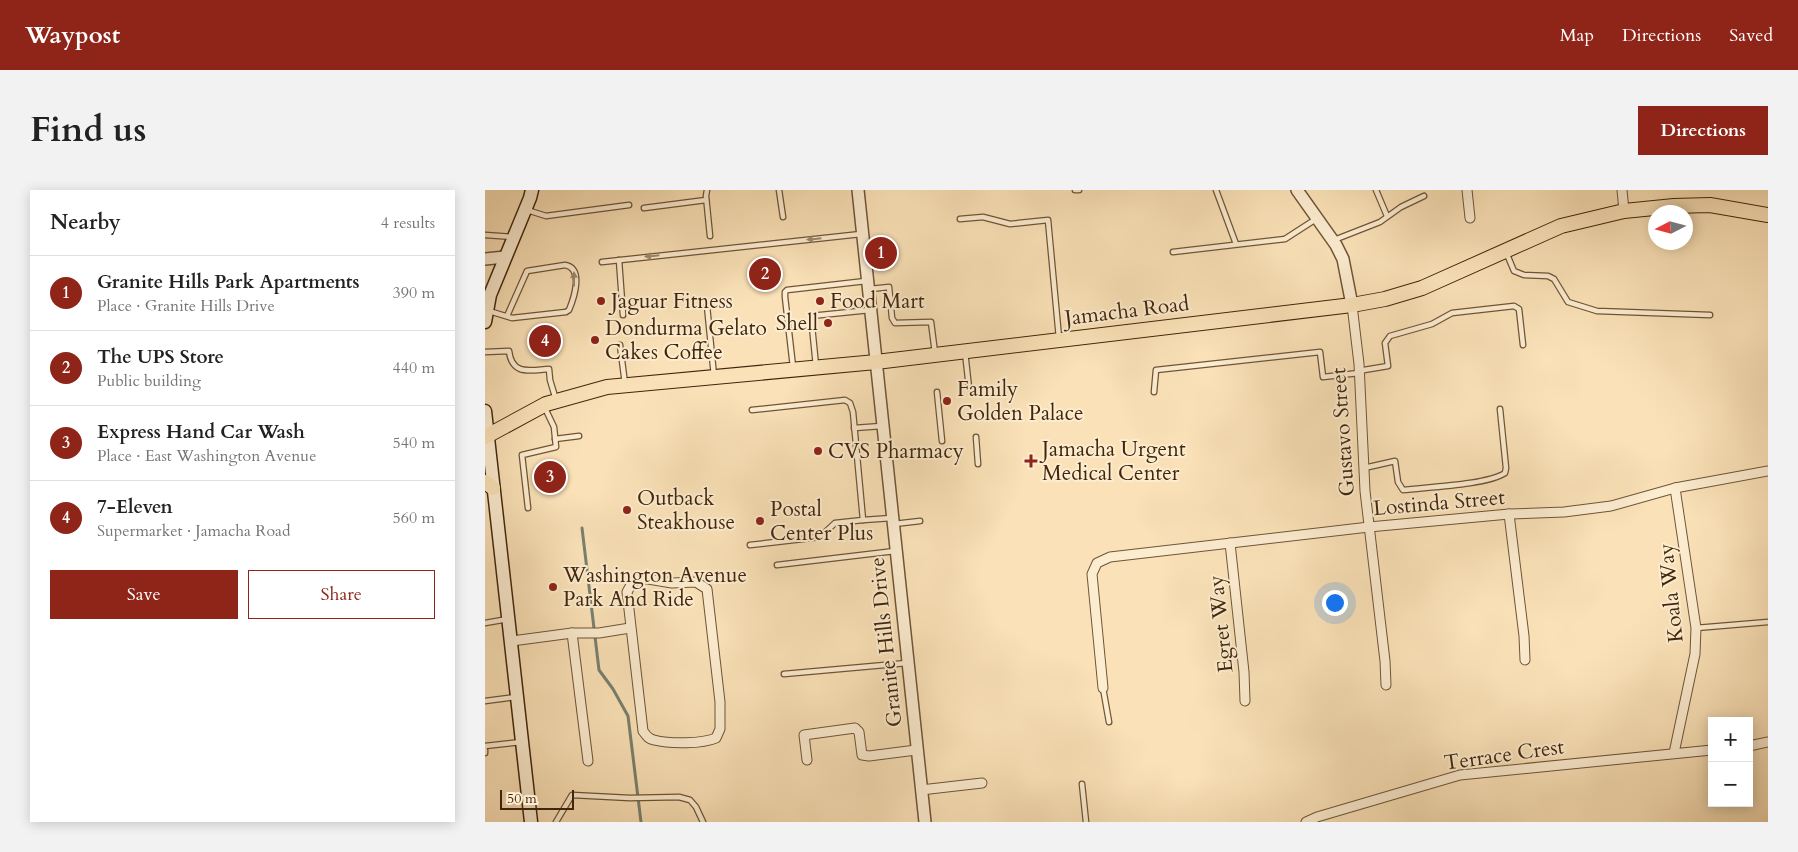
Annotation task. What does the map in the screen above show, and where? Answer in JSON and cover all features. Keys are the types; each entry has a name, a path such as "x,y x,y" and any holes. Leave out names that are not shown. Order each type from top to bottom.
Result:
{"main road":[{"path":"486,316 491,295 532,190"},
{"name":"Jamacha Road","path":"486,436 550,403 607,387 876,362 1352,305 1385,299 1421,288 1561,226 1624,211 1674,206 1710,205 1768,215"},
{"path":"485,411 489,485 509,619 531,822"}],"street":[{"name":"Granite Hills Drive","path":"857,190 925,822"},
{"name":"Gustavo Street","path":"1297,190 1333,241 1343,259 1352,305 1359,372 1369,527 1385,661 1386,685"},
{"path":"1467,190 1470,218"},
{"path":"1622,190 1624,211"},
{"path":"485,259 505,257"},
{"name":"Lostinda Street","path":"1103,688 1092,574 1097,563 1110,557 1369,527 1509,514 1564,512 1611,506 1675,488 1768,471"},
{"name":"Koala Way","path":"1674,753 1695,654 1696,628 1675,488"},
{"path":"1509,514 1524,636 1525,660"},
{"name":"Egret Way","path":"1230,543 1244,672 1245,701"},
{"path":"647,578 672,583 696,582 707,589 721,729 716,738 708,742 693,743 653,740 646,737 643,731 630,628 627,592 632,583 639,579 647,578"},
{"path":"511,640 572,633 599,633 630,628"},
{"path":"572,633 588,761"},
{"path":"807,760 804,735 855,728 859,732 862,755 869,756 916,750"},
{"path":"1753,745 1768,742"},
{"name":"Terrace Crest","path":"1306,822 1317,817 1460,775 1708,750"},
{"path":"921,790 982,783"}],"lane":[{"path":"707,190 706,200 710,236"},
{"path":"779,190 783,217"},
{"path":"1215,190 1236,244"},
{"path":"1376,190 1387,216"},
{"path":"1333,241 1380,222 1401,206 1424,196"},
{"path":"644,208 706,200"},
{"path":"525,210 546,216 629,205"},
{"path":"960,219 983,217 1010,224 1048,220 1060,340"},
{"path":"1173,252 1285,239 1317,219"},
{"path":"602,262 862,234"},
{"path":"485,235 514,237"},
{"path":"1505,251 1514,271 1524,275 1549,276 1554,279 1568,302 1575,306 1597,311 1710,315"},
{"path":"619,260 623,316"},
{"path":"486,316 507,316 511,318 569,310 576,278 575,272 569,266 527,272 507,316"},
{"path":"793,370 785,297 787,290 867,285 889,287 892,318 895,323 931,322 935,354"},
{"path":"707,306 714,377"},
{"path":"1154,392 1156,370 1320,352 1323,377 1388,366 1385,343 1389,336 1432,324 1452,312 1514,306 1519,309 1523,345"},
{"path":"816,367 811,316 870,310"},
{"path":"620,345 625,386"},
{"path":"485,352 509,351 512,362 524,371 549,368 550,403 556,447 522,456 528,508"},
{"path":"965,351 969,388"},
{"path":"937,392 942,441"},
{"path":"752,410 845,400 851,405 863,520"},
{"path":"1364,468 1395,461 1398,482 1403,490 1483,481 1500,477 1505,474 1506,468 1500,409"},
{"path":"854,428 882,426"},
{"path":"555,438 579,436"},
{"path":"976,437 978,464"},
{"path":"750,545 820,537 835,523 863,520 920,521"},
{"path":"777,565 895,551"},
{"path":"485,622 509,619"},
{"path":"1696,628 1768,622"},
{"path":"784,674 907,662"},
{"path":"1103,688 1109,722"},
{"path":"485,701 517,697"},
{"path":"485,750 522,742"},
{"path":"1082,784 1086,822"},
{"path":"556,822 572,795 630,798 645,796 679,797 690,800 696,807 703,822"}],"waterway":[{"path":"582,528 599,670 613,689 628,716 641,822"}],"place":[{"name":"Granite Hills Park Apartments","path":"881,253"},
{"name":"The UPS Store","path":"765,274"},
{"name":"Jaguar Fitness","path":"601,301"},
{"name":"Food Mart","path":"820,301"},
{"name":"Shell","path":"828,323"},
{"name":"Dondurma Gelato Cakes Coffee","path":"595,340"},
{"name":"7-Eleven","path":"545,341"},
{"name":"Family Golden Palace","path":"947,401"},
{"name":"CVS Pharmacy","path":"818,451"},
{"name":"Jamacha Urgent Medical Center","path":"1031,461"},
{"name":"Express Hand Car Wash","path":"550,477"},
{"name":"Outback Steakhouse","path":"627,510"},
{"name":"Postal Center Plus","path":"760,521"},
{"name":"Washington Avenue Park And Ride","path":"553,587"}]}
